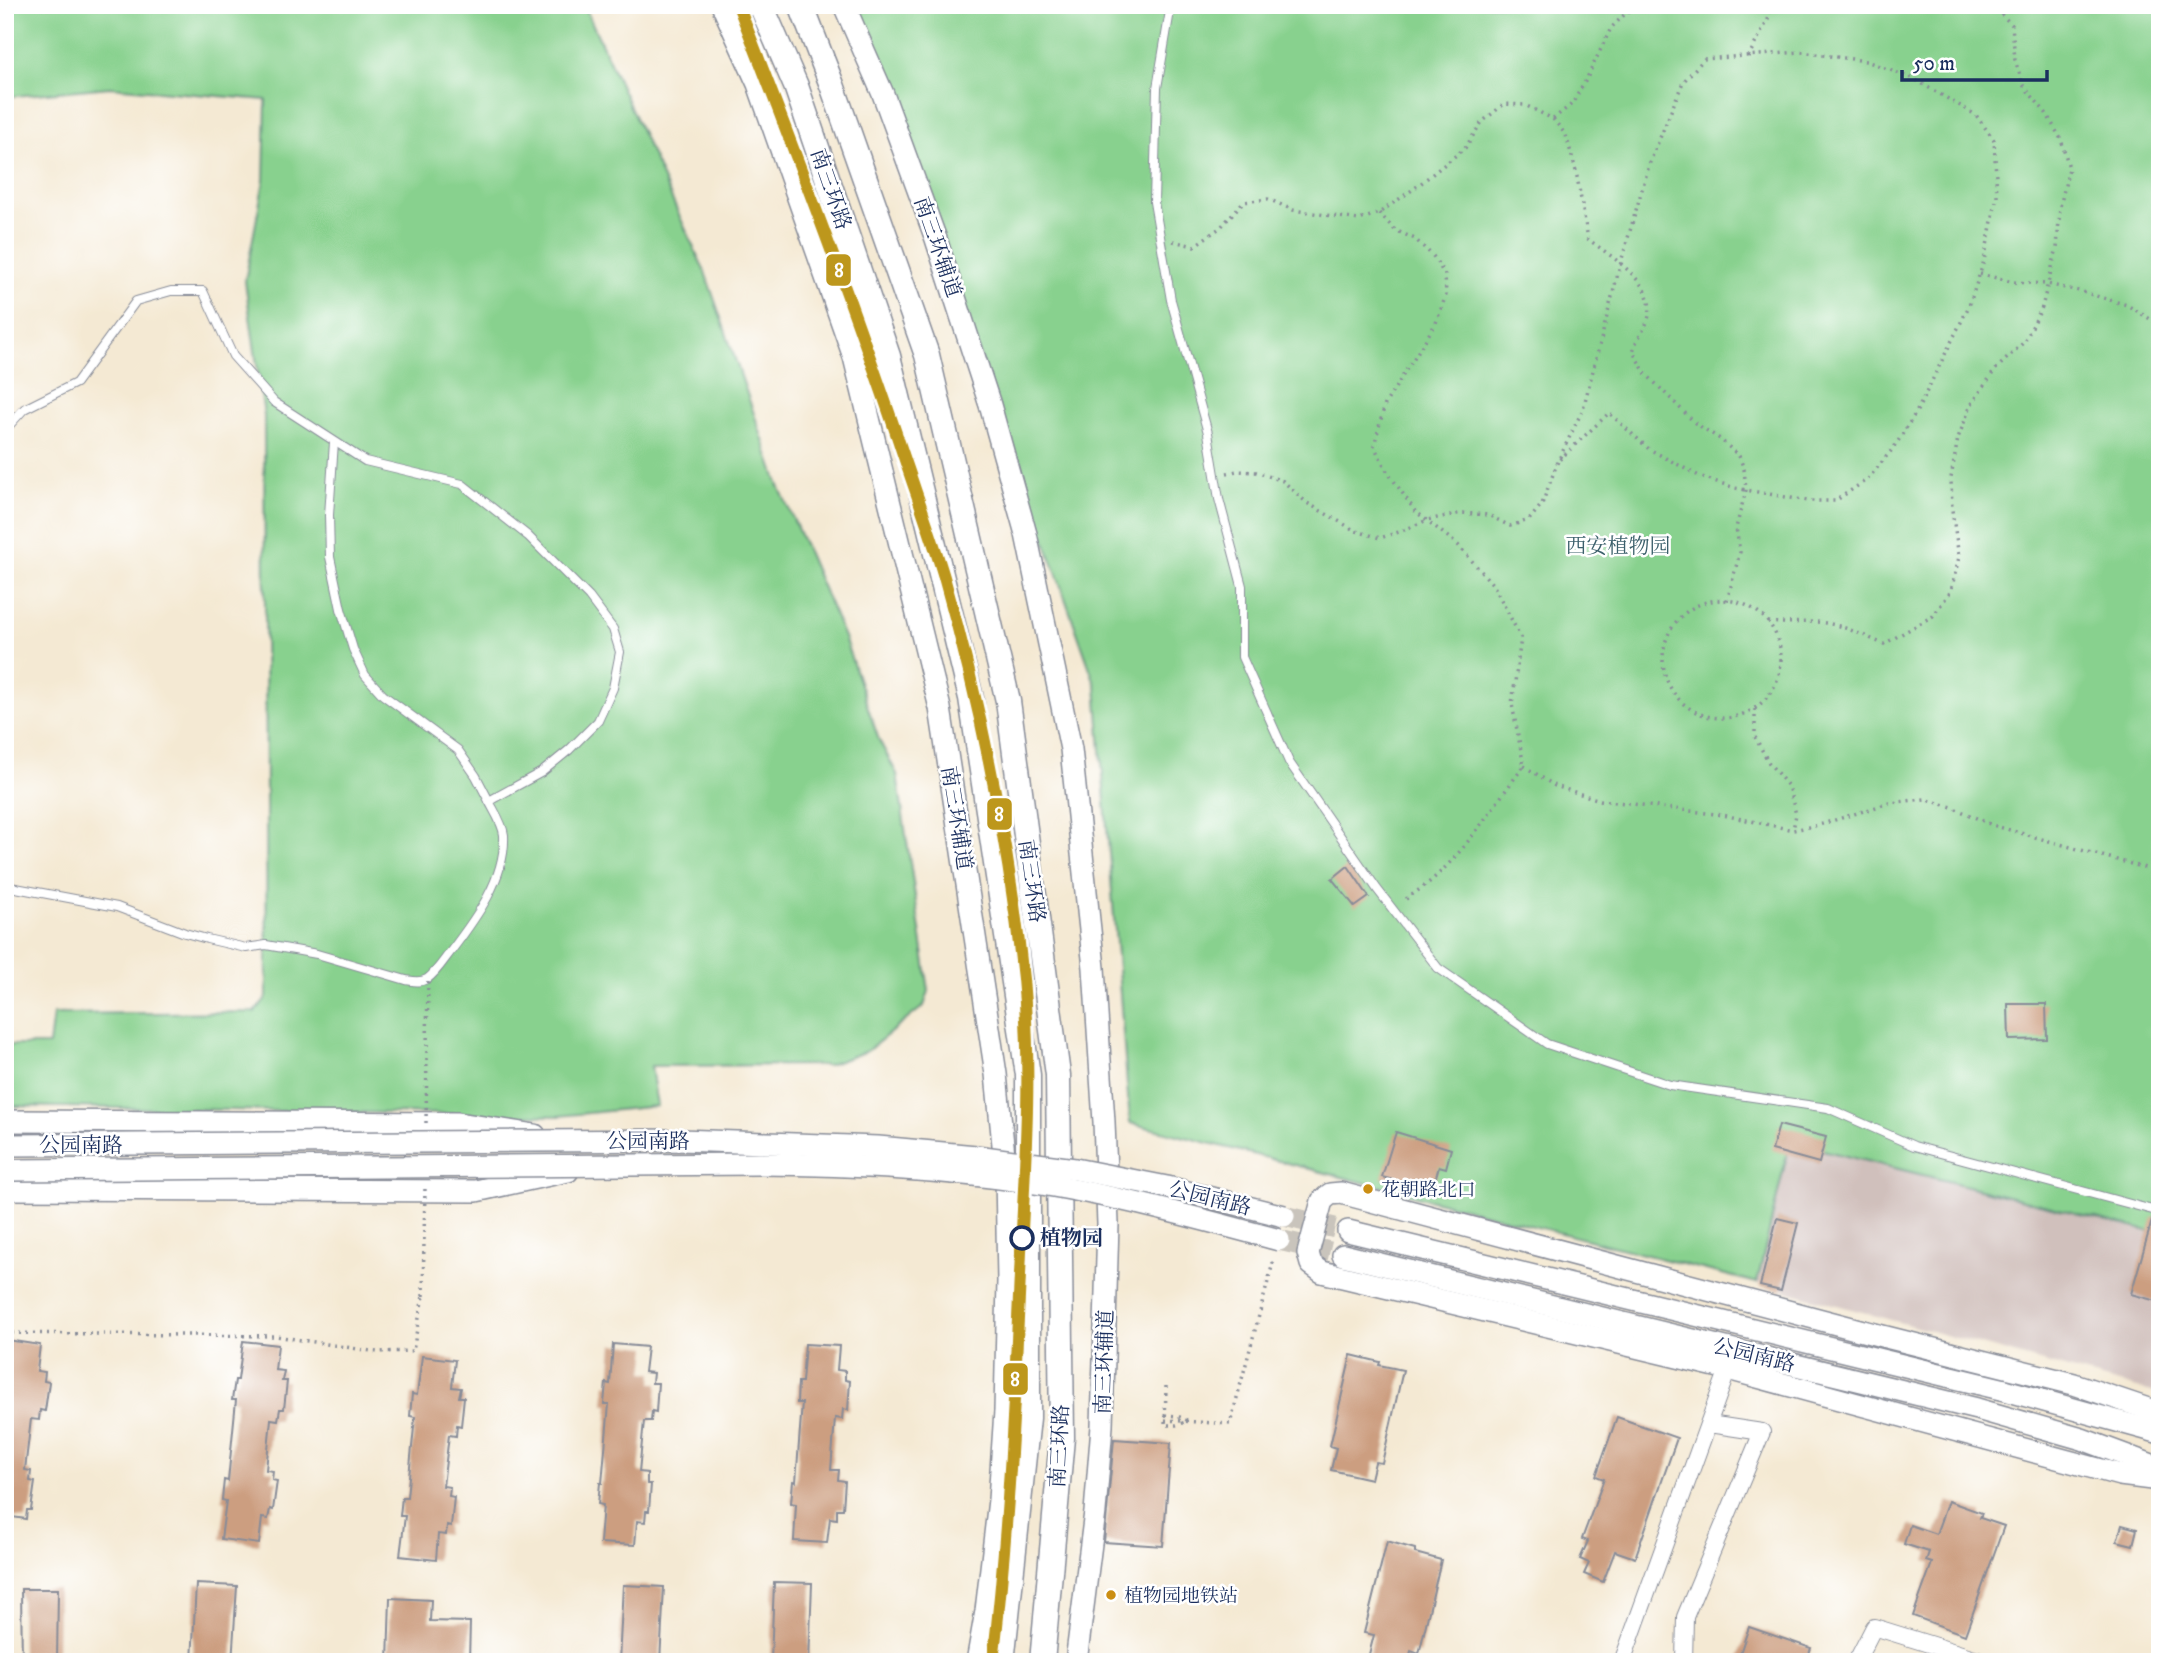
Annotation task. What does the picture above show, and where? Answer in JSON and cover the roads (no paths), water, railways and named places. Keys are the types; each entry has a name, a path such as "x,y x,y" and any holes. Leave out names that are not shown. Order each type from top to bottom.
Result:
{"highway":[{"name":"南三环路","path":"761,5 796,86 888,356 971,698 1028,1075 1028,1418 1002,1662"},
{"name":"南三环路","path":"803,9 926,355 1008,701 1058,1075 1062,1438 1042,1662"}],"main road":[{"name":"南三环辅道","path":"722,5 758,84 854,357 942,721 996,1074 1006,1175 1008,1281 1005,1411 999,1500 986,1612 977,1662"},
{"name":"南三环辅道","path":"844,5 883,94 932,227 990,405 1026,534 1071,749 1094,968 1108,1224 1102,1426 1095,1512 1076,1662"},
{"path":"5,1121 458,1123 536,1135 664,1130 1005,1153"},
{"name":"公园南路","path":"9,1145 680,1140 878,1147 1075,1169 1167,1187 1284,1216"},
{"name":"公园南路","path":"7,1176 759,1164 856,1165 966,1174 1042,1184 1132,1203 1279,1240"},
{"path":"7,1176 475,1191 579,1168 1006,1175"},
{"path":"2160,1413 2074,1384 1341,1193 1330,1194 1322,1200 1308,1253 1311,1264 1322,1272 1728,1370 2119,1475 2160,1480"},
{"name":"公园南路","path":"1348,1231 2005,1390 2160,1433"},
{"name":"公园南路","path":"1343,1255 1977,1409 2082,1439 2160,1468"}],"street":[{"path":"1622,1662 1728,1370"},
{"path":"1684,1662 1685,1617 1762,1432 1709,1424"},
{"path":"1856,1662 1874,1627 1987,1662"}],"lane":[{"path":"1174,5 1170,11 1157,88 1154,202 1171,300 1208,433 1219,499 1242,586 1242,657 1289,762 1392,909 1438,968 1547,1044 1670,1085 1828,1108 1914,1146 2160,1212"},
{"path":"5,430 24,409 76,383 136,302 170,291 203,291 233,356 274,402 365,461 462,484 528,536 589,597 613,629 620,652 613,688 598,721 542,772 489,801"},
{"path":"5,886 117,907 207,939 246,948 266,946 317,954 420,982 428,978 472,924 491,890 501,858 504,833 476,776 457,750 383,695 365,675 353,649 330,557 334,442"}],"tunnel":[{"path":"1284,1216 1348,1231"},
{"path":"1279,1240 1343,1255"}],"place":[{"name":"花朝路北口","path":"1368,1189"},
{"name":"植物园","path":"1022,1238"},
{"name":"植物园地铁站","path":"1111,1595"}],"park label":[{"name":"西安植物园","path":"1618,546"}]}
